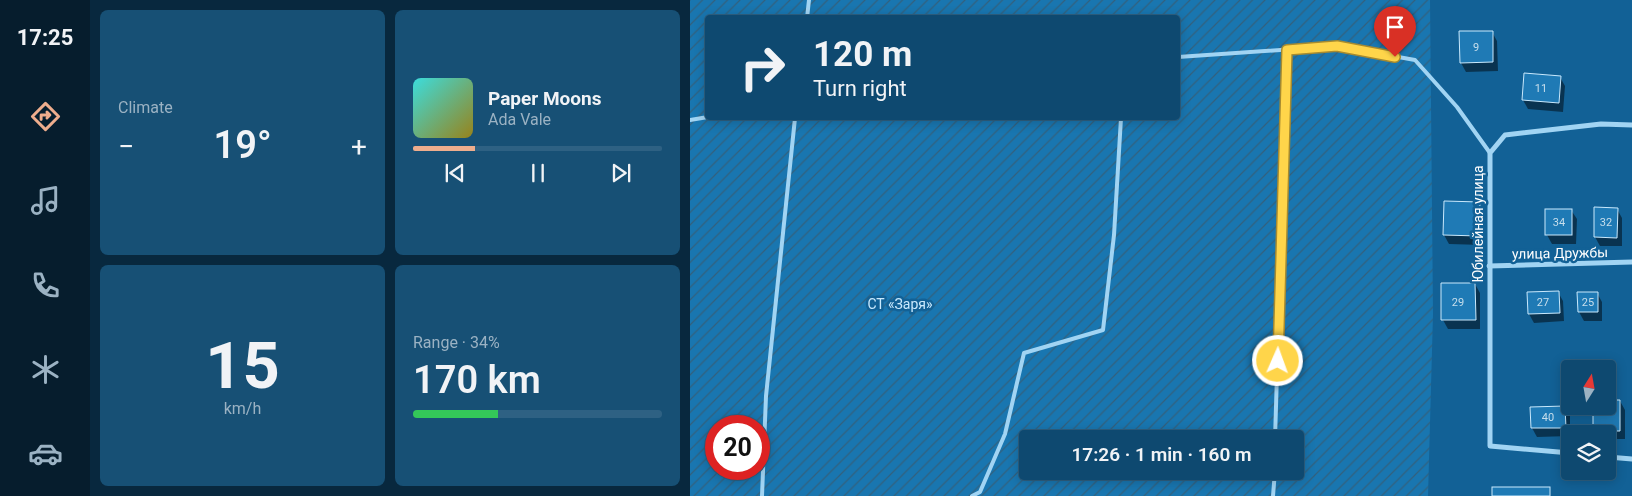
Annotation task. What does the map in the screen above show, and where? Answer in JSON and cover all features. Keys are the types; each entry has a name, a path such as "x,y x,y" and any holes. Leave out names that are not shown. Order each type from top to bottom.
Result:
{"street":[{"name":"Юбилейная улица","path":"1561,453 1490,446 1490,154 1504,135 1601,124 1632,125"},
{"name":"улица Дружбы","path":"1489,266 1632,262"},
{"path":"1616,458 1632,459"}],"lane":[{"path":"807,15 809,0"},
{"path":"1180,57 1337,46 1415,60 1457,107 1490,154"},
{"path":"1276,430 1287,50"},
{"path":"690,120 705,118"},
{"path":"762,496 766,396 795,120"},
{"path":"972,496 980,492 1005,434 1024,353 1103,330 1114,235 1121,120"},
{"path":"1272,496 1273,480"}],"green space":[{"name":"СТ «Заря»","path":"690,0 1430,0 1433,314 1428,496 690,496"}],"building":[{"path":"1459,31 1493,31 1493,62 1460,63"},
{"path":"1524,73 1561,76 1559,103 1522,100"},
{"path":"1444,201 1480,202 1479,236 1443,235"},
{"path":"1594,207 1618,208 1617,238 1594,237"},
{"path":"1545,209 1572,209 1572,235 1545,235"},
{"path":"1441,283 1475,283 1476,320 1441,320"},
{"path":"1559,291 1560,313 1528,314 1527,292"},
{"path":"1577,292 1598,292 1598,312 1578,312"},
{"path":"1616,400 1620,400 1620,431 1616,431 1616,425 1593,425 1593,415 1616,415"},
{"path":"1561,406 1561,415 1565,415 1566,425 1561,425 1561,428 1531,428 1530,407"},
{"path":"1492,487 1550,487 1550,496 1492,496"}],"route":[{"path":"1278,361 1287,50 1337,46 1395,57"}]}
